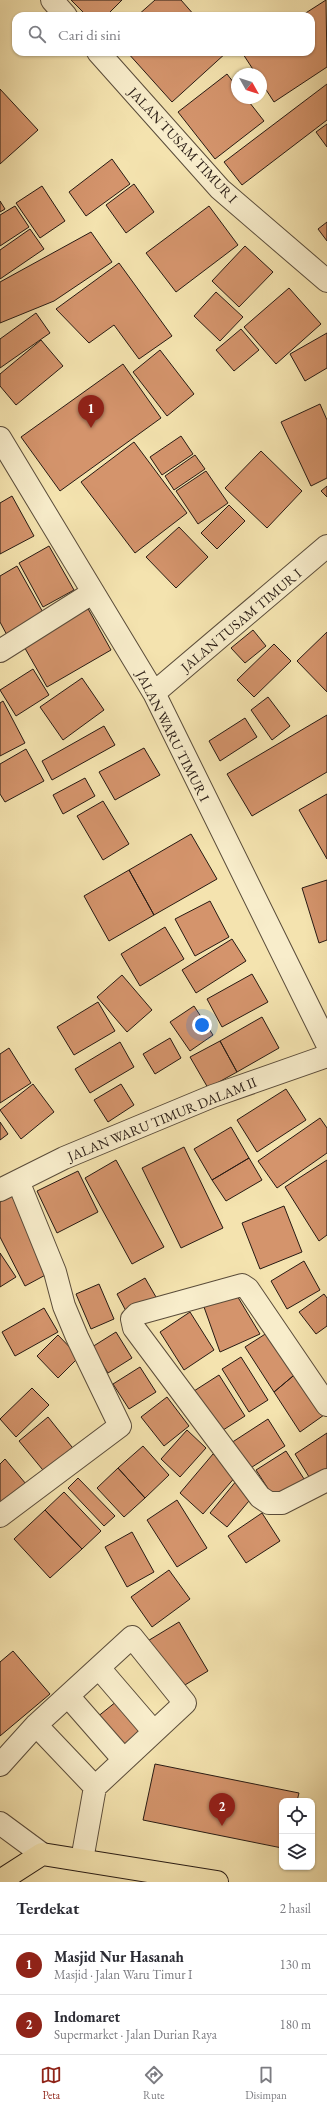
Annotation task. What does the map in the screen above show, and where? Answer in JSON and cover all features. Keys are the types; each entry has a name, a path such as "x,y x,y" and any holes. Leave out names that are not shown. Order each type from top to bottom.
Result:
{"main road":[{"path":"0,1881 42,1854 216,1882"}],"street":[{"path":"52,0 62,12"},
{"name":"JALAN TUSAM TIMUR I","path":"102,56 220,189 327,281"},
{"name":"JALAN WARU TIMUR I","path":"0,438 92,593 154,693 327,1044"},
{"name":"JALAN TUSAM TIMUR I","path":"154,693 327,546"},
{"path":"0,651 92,593"},
{"name":"JALAN WARU TIMUR DALAM II","path":"9,1185 64,1158 213,1096 327,1056"},
{"path":"0,1516 120,1426 76,1337 64,1306 55,1272 9,1185"},
{"path":"327,1405 248,1289 242,1285 137,1314 132,1319 134,1328 164,1370 260,1497 269,1503 282,1503 327,1480"},
{"path":"0,1765 36,1725 132,1638 185,1703 95,1787 82,1860"},
{"path":"99,1668 154,1732"},
{"path":"68,1696 124,1760"},
{"path":"36,1725 95,1787"},
{"path":"0,1823 42,1854"}],"building":[{"path":"71,0 122,0 110,12 83,12"},
{"path":"155,0 181,0 192,12 142,12"},
{"path":"326,0 327,67 274,102 267,91 267,68 252,68 244,56 315,56 315,12 307,12"},
{"path":"131,56 223,56 172,102"},
{"path":"227,74 231,79 231,104 251,104 264,121 215,159 178,112"},
{"path":"327,84 327,120 242,185 224,162"},
{"path":"0,89 38,130 0,164"},
{"path":"327,124 327,147 316,132"},
{"path":"112,159 130,184 86,216 69,192"},
{"path":"134,184 154,212 126,233 106,205"},
{"path":"42,186 65,221 40,238 16,203"},
{"path":"0,201 5,209 0,212"},
{"path":"15,206 29,227 0,246 0,215"},
{"path":"209,206 238,245 176,292 146,253"},
{"path":"327,222 327,241 318,229"},
{"path":"30,229 44,249 0,279 0,250"},
{"path":"91,232 112,262 54,301 0,323 0,282"},
{"path":"245,246 273,272 239,307 212,281"},
{"path":"119,263 172,336 139,359 114,325 89,343 56,309"},
{"path":"289,288 321,324 276,364 244,327"},
{"path":"216,292 243,317 220,341 194,316"},
{"path":"36,313 50,333 0,368 0,339"},
{"path":"241,329 259,350 234,371 216,350"},
{"path":"327,333 327,368 305,381 290,354"},
{"path":"41,340 63,366 16,405 0,386 0,374"},
{"path":"160,350 194,394 167,416 133,372"},
{"path":"123,364 161,418 60,491 21,437"},
{"path":"320,404 327,420 327,478 311,486 281,422"},
{"path":"181,436 193,454 162,475 150,457"},
{"path":"134,442 187,513 135,553 81,482"},
{"path":"261,451 302,491 267,528 225,488"},
{"path":"195,455 205,469 174,490 165,476"},
{"path":"206,471 228,503 198,524 176,491"},
{"path":"327,486 327,497 321,491"},
{"path":"12,496 34,536 0,554 0,503"},
{"path":"229,505 245,521 217,549 201,533"},
{"path":"179,527 208,557 176,588 146,557"},
{"path":"49,546 74,590 43,607 19,563"},
{"path":"17,566 45,616 8,637 0,622 0,576"},
{"path":"86,605 111,650 47,687 22,643"},
{"path":"253,630 266,646 245,663 231,648"},
{"path":"327,632 327,692 297,661"},
{"path":"274,644 291,661 254,697 237,680"},
{"path":"33,669 49,695 16,716 0,690"},
{"path":"82,678 104,710 63,740 40,707"},
{"path":"268,697 290,726 272,740 251,710"},
{"path":"3,701 25,743 0,756 0,703"},
{"path":"327,715 327,772 252,816 227,774"},
{"path":"245,718 257,737 220,761 209,741"},
{"path":"104,726 115,745 52,780 42,761"},
{"path":"144,748 160,775 115,800 99,772"},
{"path":"26,749 44,781 5,802 0,794 0,764"},
{"path":"85,778 95,796 63,814 53,795"},
{"path":"327,794 327,859 299,810"},
{"path":"103,801 129,844 103,860 77,816"},
{"path":"191,834 217,879 154,915 129,870"},
{"path":"129,870 154,915 109,941 84,896"},
{"path":"327,880 327,940 319,943 302,888"},
{"path":"210,901 229,937 195,956 175,919"},
{"path":"165,927 184,959 140,986 121,954"},
{"path":"232,939 246,961 196,993 182,970"},
{"path":"252,974 268,1002 222,1027 207,999"},
{"path":"122,975 152,1010 127,1032 97,997"},
{"path":"98,1002 115,1031 74,1055 57,1027"},
{"path":"194,1006 213,1035 190,1051 170,1022"},
{"path":"262,1017 279,1048 237,1072 220,1041"},
{"path":"170,1038 181,1058 155,1074 143,1054"},
{"path":"220,1041 237,1072 208,1088 190,1057"},
{"path":"120,1042 134,1067 90,1093 75,1069"},
{"path":"9,1048 31,1083 0,1103 0,1054"},
{"path":"33,1084 54,1112 21,1139 0,1110"},
{"path":"121,1084 134,1105 108,1122 94,1100"},
{"path":"286,1089 306,1120 257,1152 237,1120"},
{"path":"320,1118 327,1128 327,1153 277,1188 258,1161"},
{"path":"0,1122 8,1134 0,1140"},
{"path":"231,1127 249,1158 212,1180 194,1149"},
{"path":"184,1147 223,1228 181,1248 142,1168"},
{"path":"249,1158 262,1180 226,1201 212,1180"},
{"path":"116,1160 164,1247 132,1264 85,1178"},
{"path":"327,1160 327,1235 319,1241 285,1187"},
{"path":"78,1171 98,1212 57,1233 37,1191"},
{"path":"12,1195 51,1272 25,1286 0,1237 0,1202"},
{"path":"284,1206 302,1252 260,1269 242,1223"},
{"path":"0,1253 16,1277 0,1287"},
{"path":"304,1261 320,1290 287,1309 271,1281"},
{"path":"145,1278 156,1297 127,1313 117,1294"},
{"path":"99,1284 114,1319 91,1329 76,1294"},
{"path":"236,1294 260,1334 220,1352 204,1307"},
{"path":"324,1294 327,1298 327,1326 316,1334 299,1312"},
{"path":"44,1308 58,1332 15,1356 2,1332"},
{"path":"190,1312 214,1350 184,1370 160,1332"},
{"path":"270,1331 299,1371 274,1392 245,1347"},
{"path":"116,1332 132,1358 108,1373 92,1347"},
{"path":"58,1335 79,1357 58,1378 37,1356"},
{"path":"241,1357 268,1400 249,1412 222,1369"},
{"path":"140,1367 156,1392 129,1409 113,1384"},
{"path":"299,1371 324,1415 300,1432 274,1392"},
{"path":"219,1375 245,1416 220,1432 194,1391"},
{"path":"32,1388 49,1405 16,1437 0,1419"},
{"path":"167,1397 189,1426 164,1446 141,1417"},
{"path":"48,1417 76,1452 47,1475 19,1441"},
{"path":"268,1419 285,1446 249,1469 231,1443"},
{"path":"187,1430 206,1448 180,1477 161,1459"},
{"path":"327,1433 327,1476 314,1485 295,1454"},
{"path":"143,1446 169,1475 145,1498 118,1468"},
{"path":"286,1451 306,1482 276,1501 256,1470"},
{"path":"213,1454 237,1475 203,1514 180,1493"},
{"path":"5,1459 26,1484 0,1507 0,1464"},
{"path":"118,1468 145,1498 124,1517 97,1488"},
{"path":"78,1478 115,1516 104,1526 68,1488"},
{"path":"237,1480 254,1495 227,1527 210,1513"},
{"path":"64,1492 101,1531 82,1549 45,1510"},
{"path":"177,1500 207,1548 177,1567 147,1520"},
{"path":"45,1510 82,1549 50,1578 14,1539"},
{"path":"262,1513 280,1541 246,1563 228,1536"},
{"path":"132,1532 154,1572 127,1587 105,1547"},
{"path":"169,1570 190,1599 152,1627 131,1597"},
{"path":"179,1622 208,1671 175,1691 146,1642"},
{"path":"13,1651 50,1694 0,1736 0,1662"},
{"path":"122,1697 151,1734 115,1762 86,1726"},
{"path":"155,1764 299,1793 298,1798 279,1798 279,1847 143,1820"}],"place":[{"name":"Masjid Nur Hasanah","path":"91,428"},
{"name":"Indomaret","path":"222,1826"}]}
